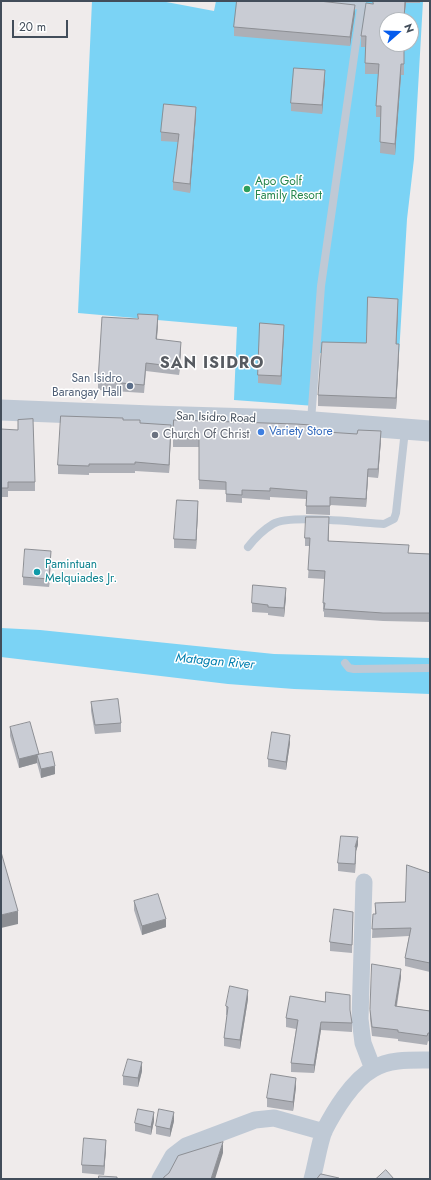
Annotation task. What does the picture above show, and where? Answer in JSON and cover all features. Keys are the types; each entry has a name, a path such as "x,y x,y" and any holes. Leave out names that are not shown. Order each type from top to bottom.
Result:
{"street":[{"name":"San Isidro Road","path":"1,410 311,421 430,431"},
{"path":"364,882 360,1019 363,1043 373,1069"},
{"path":"312,1179 324,1132 346,1095 358,1080 373,1069 392,1062 430,1060"},
{"path":"160,1179 173,1156 186,1146 255,1120 274,1118 324,1132"}],"lane":[{"path":"311,421 321,286 361,3 322,1"},
{"path":"248,547 258,536 274,523 286,520 304,519 384,524 394,519 396,514 405,429"},
{"path":"346,663 349,668 354,669 430,668"}],"water":[{"name":"Apo Golf Family Resort","path":"92,1 161,1 214,11 216,1 423,1 414,159 407,219 399,355 318,353 315,406 234,400 237,327 78,313"},
{"name":"Matagan River","path":"1,628 40,630 274,654 430,658 430,694 294,689 228,684 1,657"}],"building":[{"path":"237,1 319,1 355,5 350,37 234,27"},
{"path":"373,1 405,1 404,12 379,12 379,52 404,52 404,64 401,64 395,144 380,142 381,106 376,106 379,64 365,63 366,36 361,36 366,3 373,4"},
{"path":"294,68 325,70 322,105 291,103"},
{"path":"164,104 196,107 190,184 173,182 179,134 161,132"},
{"path":"368,297 398,299 396,344 399,344 396,398 318,395 322,342 366,343"},
{"path":"138,314 158,315 156,339 181,342 179,367 146,363 144,385 98,381 102,317 138,319"},
{"path":"260,323 284,325 281,376 258,375"},
{"path":"61,416 123,418 123,420 140,420 140,423 171,425 169,465 135,462 135,464 89,464 89,466 58,465"},
{"path":"33,419 35,482 8,482 8,488 1,488 1,429 18,430 18,420"},
{"path":"174,420 311,425 311,431 357,434 358,430 381,431 378,469 368,469 366,499 330,497 330,506 306,506 307,491 270,488 270,491 242,490 242,495 226,494 226,482 199,480 199,439 173,438"},
{"path":"177,500 198,501 196,540 174,539"},
{"path":"306,517 329,517 328,541 409,545 408,553 430,554 430,613 383,613 324,609 325,571 308,570 310,538 305,538"},
{"name":"Pamintuan Melquiades Jr.","path":"25,549 51,551 49,579 23,577"},
{"path":"253,585 286,588 284,608 268,607 268,605 252,603"},
{"path":"118,699 121,723 95,725 91,702"},
{"path":"30,722 39,754 19,759 10,727"},
{"path":"272,732 290,735 286,762 268,759"},
{"path":"52,752 55,766 41,769 37,755"},
{"path":"341,836 358,837 355,847 355,864 338,863"},
{"path":"1,852 18,911 1,915"},
{"path":"407,865 430,873 430,963 405,958 411,928 372,929 373,914 376,914 375,903 405,902"},
{"path":"158,894 166,919 142,926 134,901"},
{"path":"334,909 353,912 352,945 330,942"},
{"path":"372,964 401,969 395,1006 430,1011 430,1033 428,1033 427,1036 398,1032 398,1030 372,1027 370,1010"},
{"path":"230,986 248,990 240,1040 224,1038 228,1007 226,1006"},
{"path":"326,992 350,995 352,1023 321,1022 314,1065 291,1063 298,1020 286,1018 290,996 325,1002"},
{"path":"128,1059 142,1062 138,1078 123,1076"},
{"path":"271,1074 296,1078 293,1102 267,1098"},
{"path":"138,1109 154,1112 151,1127 135,1123"},
{"path":"159,1109 174,1112 170,1129 156,1126"},
{"path":"84,1138 106,1140 104,1166 82,1165"},
{"path":"223,1142 211,1179 163,1179 169,1173 178,1156"},
{"path":"386,1170 394,1179 376,1179"},
{"path":"321,1174 339,1178 339,1179 317,1179"},
{"path":"99,1176 117,1177 117,1179 99,1179"}],"place":[{"name":"Apo Golf Family Resort","path":"247,189"},
{"name":"San Isidro Barangay Hall","path":"130,386"},
{"name":"Variety Store","path":"261,432"},
{"name":"Church Of Christ","path":"155,435"},
{"name":"Pamintuan Melquiades Jr.","path":"37,572"}],"district":[{"name":"SAN ISIDRO","path":"212,364"}]}
